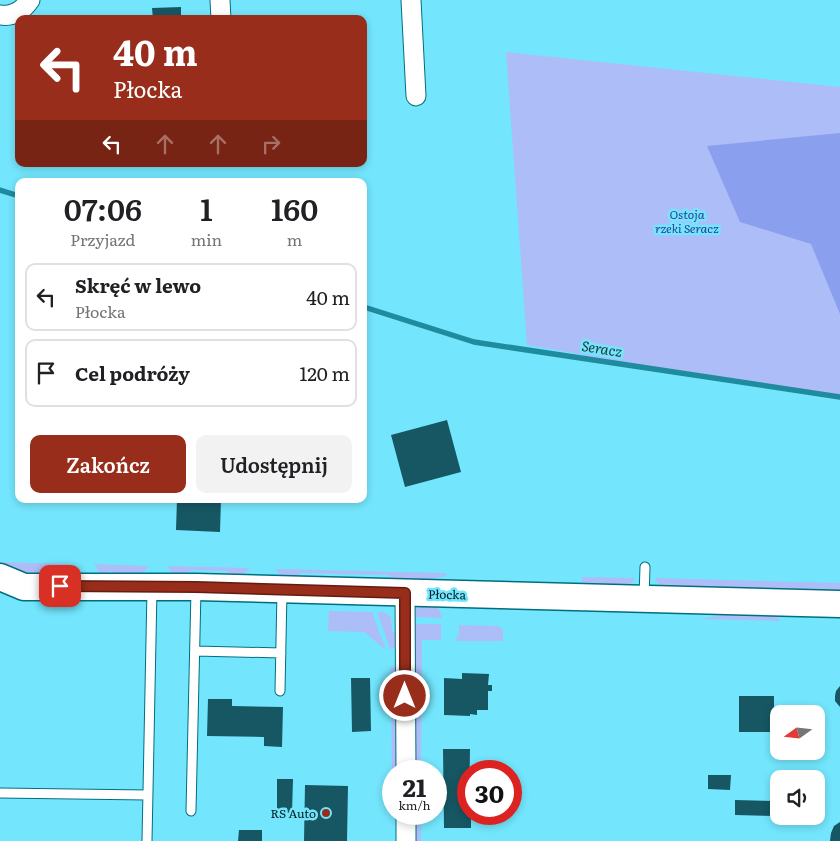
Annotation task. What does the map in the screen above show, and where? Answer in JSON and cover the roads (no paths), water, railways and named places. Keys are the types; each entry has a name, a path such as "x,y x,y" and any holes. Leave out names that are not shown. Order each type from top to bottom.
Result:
{"street":[{"path":"0,15 7,16 24,9 30,0"},
{"path":"220,0 221,15"},
{"path":"411,0 416,96"},
{"name":"Płocka","path":"0,577 12,591 152,586 840,604"},
{"path":"405,593 406,760"},
{"path":"406,825 406,841"}],"lane":[{"path":"644,599 645,567"},
{"path":"147,841 152,586"},
{"path":"192,811 196,587"},
{"path":"280,691 282,590"},
{"path":"195,650 281,653"},
{"path":"0,794 147,795"}],"waterway":[{"name":"Seracz","path":"0,190 15,195"},
{"name":"Seracz","path":"367,308 474,342 840,397"}],"place":[{"name":"RS Auto","path":"326,813"}],"park label":[{"name":"Ostoja rzeki Seracz","path":"687,221"}]}
